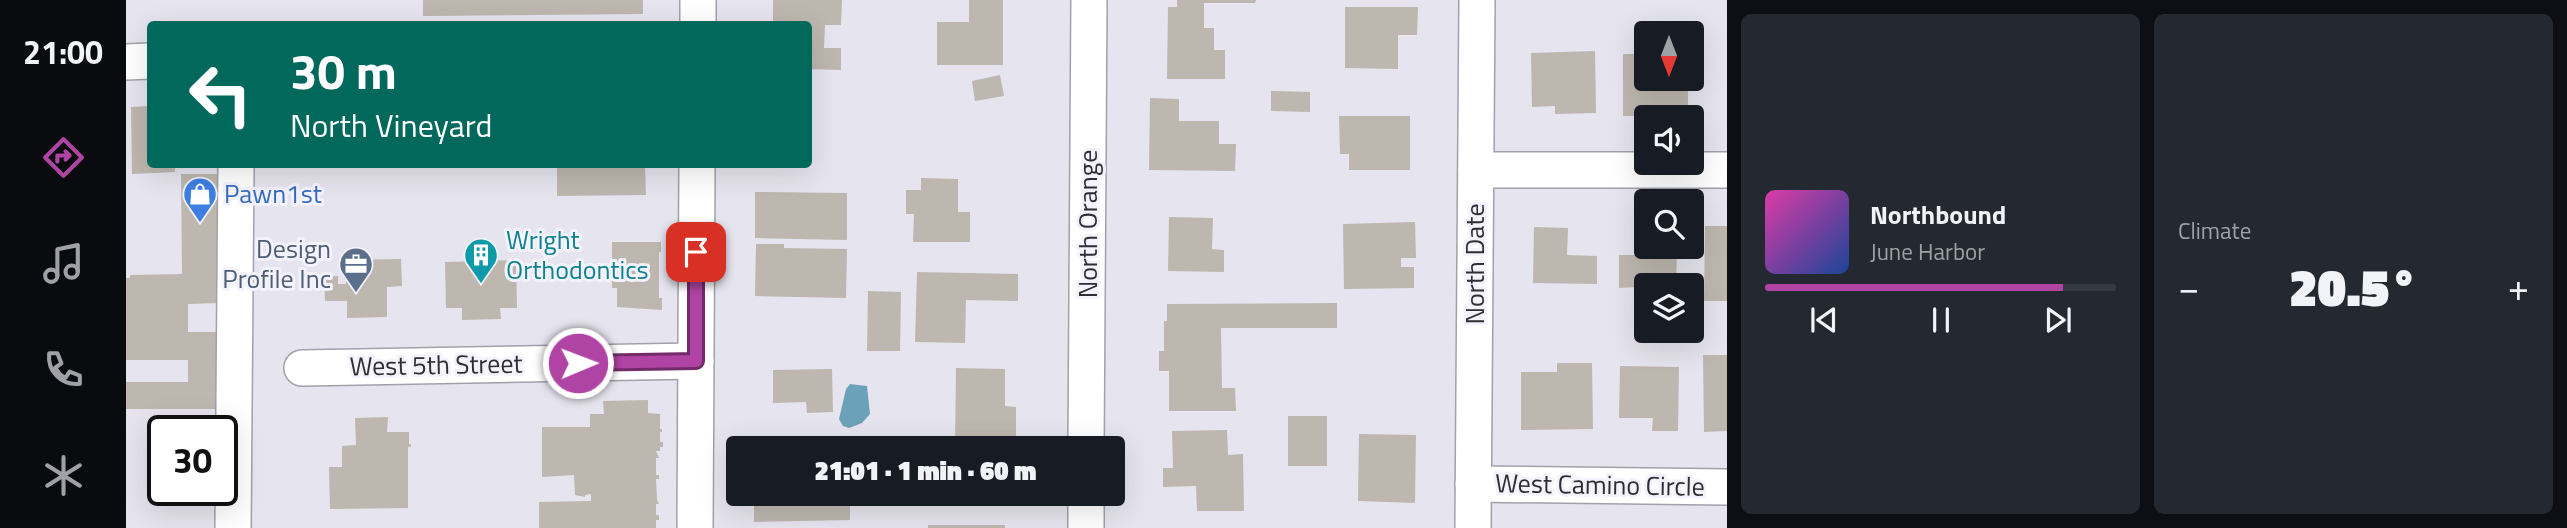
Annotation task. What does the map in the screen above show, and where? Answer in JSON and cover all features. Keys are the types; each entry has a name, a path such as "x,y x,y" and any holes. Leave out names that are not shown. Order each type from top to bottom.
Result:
{"street":[{"path":"698,0 698,21"},
{"name":"North Orange","path":"1086,436 1089,0"},
{"name":"North Date","path":"1473,528 1477,0"},
{"path":"126,62 147,61"},
{"path":"233,528 236,168"},
{"path":"695,528 697,168"},
{"path":"1476,170 1727,170"},
{"name":"West 5th Street","path":"302,368 696,361"},
{"name":"West Camino Circle","path":"1474,484 1727,486"},
{"path":"1086,506 1086,528"}],"water":[{"path":"850,384 867,386 870,414 862,423 849,428 843,426 839,419 846,389"}],"building":[{"path":"423,0 643,0 643,14 423,16"},
{"path":"773,0 842,0 841,25 825,25 824,48 841,48 841,70 812,69 812,21 773,21"},
{"path":"969,0 1003,0 1003,65 937,65 937,22 969,22"},
{"path":"1177,0 1256,0 1255,3 1204,3 1204,28 1214,28 1214,50 1225,50 1225,79 1167,79 1168,7 1177,7"},
{"path":"1345,7 1418,7 1417,35 1398,35 1398,69 1345,68"},
{"path":"1595,51 1596,113 1555,114 1555,106 1532,107 1531,53"},
{"path":"1623,54 1634,54 1634,91 1688,91 1688,105 1634,105 1634,116 1623,116"},
{"path":"1000,75 1004,96 975,101 972,81"},
{"path":"1271,91 1310,92 1310,112 1271,111"},
{"path":"1150,98 1179,99 1179,121 1219,121 1219,144 1236,144 1235,171 1149,170"},
{"path":"147,106 147,168 175,168 175,172 132,174 131,107"},
{"path":"1339,116 1410,116 1410,170 1349,170 1349,154 1340,154"},
{"path":"557,168 645,168 646,195 557,196"},
{"path":"181,174 217,174 219,303 188,304 188,332 220,332 220,409 126,409 126,382 188,382 188,360 126,360 126,278 130,278 130,275 182,274"},
{"path":"921,178 958,179 958,212 970,212 970,242 913,242 914,214 906,214 906,190 921,190"},
{"path":"755,192 847,193 847,240 755,238"},
{"path":"1169,217 1213,218 1212,249 1224,250 1224,272 1168,271"},
{"path":"1415,222 1416,258 1401,258 1401,267 1414,267 1414,288 1344,289 1343,224"},
{"path":"1705,226 1727,226 1727,301 1704,301"},
{"path":"1534,227 1568,228 1567,255 1597,256 1597,284 1533,283"},
{"path":"612,242 661,242 659,298 662,298 662,310 617,307 617,288 612,288"},
{"path":"756,244 784,244 784,248 847,249 846,298 755,296"},
{"path":"1619,255 1634,255 1634,259 1677,259 1676,273 1634,273 1634,287 1619,288"},
{"name":"Design Profile Inc","path":"401,259 402,286 387,287 387,317 347,318 347,301 325,301 324,277 338,276 338,284 346,284 346,260"},
{"name":"Wright Orthodontics","path":"516,260 517,308 500,308 501,319 462,320 462,308 446,308 445,262"},
{"path":"917,272 1018,274 1018,301 966,300 965,343 915,342"},
{"path":"868,291 901,292 900,351 867,351"},
{"path":"1337,303 1337,328 1221,328 1222,388 1235,388 1236,411 1169,411 1169,371 1159,371 1159,351 1164,351 1167,304"},
{"path":"1703,355 1727,355 1727,431 1704,432"},
{"path":"1557,363 1592,363 1593,429 1521,430 1521,372 1557,372"},
{"path":"1620,366 1679,367 1678,431 1652,431 1653,418 1619,418"},
{"path":"956,368 1005,369 1005,406 1016,407 1016,436 955,436"},
{"path":"832,369 833,412 807,413 806,402 773,403 773,370"},
{"path":"648,400 648,413 660,414 660,442 663,442 660,451 656,451 659,458 656,458 656,475 659,475 659,479 656,479 659,504 656,504 656,515 659,515 659,520 656,520 656,528 539,528 539,502 591,501 591,494 585,497 575,495 574,475 542,477 542,427 590,427 590,414 604,414 603,401"},
{"path":"1288,416 1327,416 1327,466 1288,466"},
{"path":"388,417 387,432 409,432 411,447 408,447 408,508 330,509 329,467 342,467 342,446 356,445 355,418"},
{"path":"1227,430 1228,455 1243,454 1244,511 1197,511 1196,486 1163,487 1163,468 1173,468 1172,431"},
{"path":"1359,434 1416,435 1415,503 1358,501"},
{"path":"754,506 850,506 850,520 754,522"},
{"path":"928,525 1005,525 1005,528 928,528"}],"place":[{"name":"Pawn1st","path":"200,224"},
{"name":"Wright Orthodontics","path":"481,285"},
{"name":"Design Profile Inc","path":"356,294"}],"route":[{"path":"578,363 696,361 696,252"}]}
